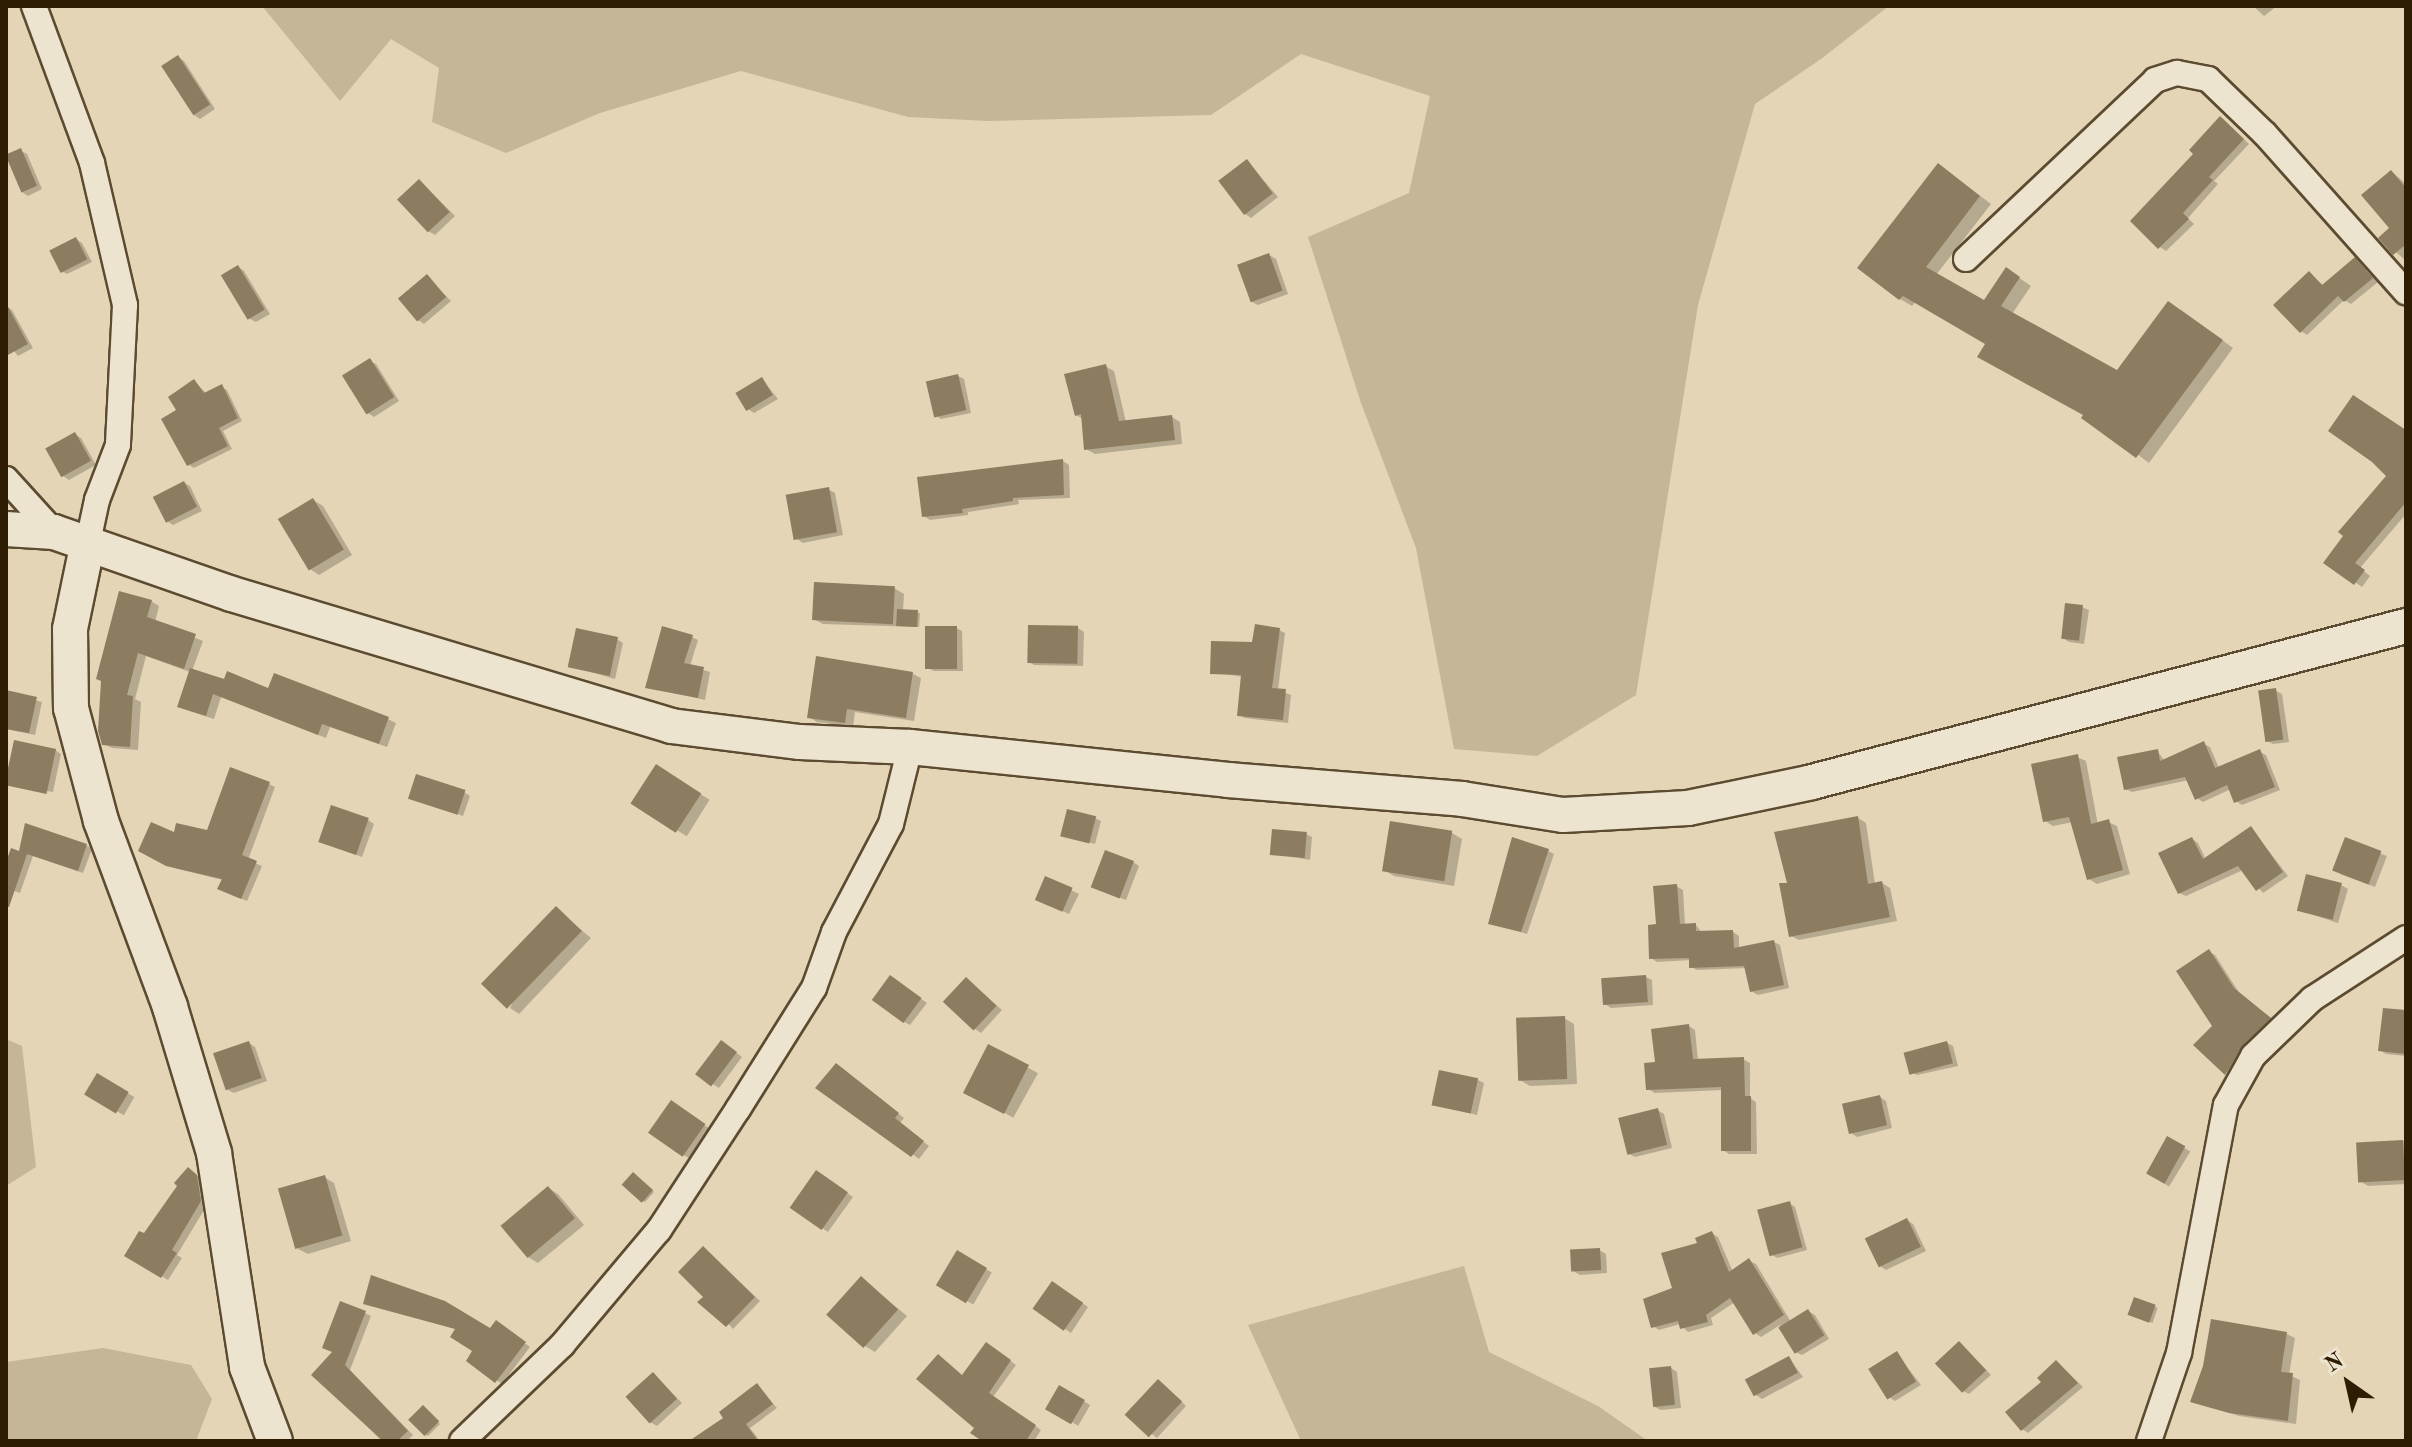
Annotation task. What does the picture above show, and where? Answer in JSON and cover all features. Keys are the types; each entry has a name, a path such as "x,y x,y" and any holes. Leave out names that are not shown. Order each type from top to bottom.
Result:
{"street":[{"path":"34,6 92,163 125,305 118,445 97,500 70,629 71,708 101,821 170,1007 214,1153 247,1367 275,1441"},
{"path":"1966,259 2155,80 2177,73 2208,79 2265,134 2406,292"},
{"path":"6,479 54,532"},
{"path":"6,529 54,532 88,542 232,594 671,726 800,742 910,747 1228,780 1462,799 1563,815 1688,808 1812,782 2406,626"},
{"path":"462,1441 562,1345 659,1230 738,1109 814,988 834,932 891,824 910,747"},
{"path":"2149,1441 2179,1353 2226,1105 2253,1056 2312,999 2406,938"}],"shaded area":[{"path":"262,6 1889,6 1821,59 1755,104 1698,305 1636,695 1537,756 1454,749 1416,548 1361,403 1308,237 1409,193 1430,96 1301,54 1211,115 988,121 908,117 741,71 600,113 506,153 432,122 439,68 391,39 340,101"},
{"path":"6,1039 22,1046 36,1167 6,1186"},
{"path":"1464,1266 1489,1352 1598,1406 1648,1441 1301,1441 1248,1325"},
{"path":"103,1348 191,1365 212,1399 196,1441 6,1441 6,1362"}],"building":[{"path":"178,55 210,104 193,115 161,66"},
{"path":"2220,116 2244,139 2209,177 2213,180 2183,213 2189,219 2158,249 2130,221 2193,154 2189,150"},
{"path":"21,148 37,186 21,192 6,156"},
{"path":"1247,159 1273,193 1244,215 1218,181"},
{"path":"1938,163 1980,196 1926,267 1984,300 2006,267 2020,277 2001,306 2117,370 2168,301 2223,340 2136,458 2081,418 2083,415 1977,357 1985,344 1903,296 1899,300 1857,268"},
{"path":"2391,170 2406,188 2406,249 2404,246 2393,255 2378,238 2389,228 2361,195"},
{"path":"419,179 450,212 428,232 397,199"},
{"path":"76,237 87,259 61,273 49,251"},
{"path":"1269,253 1283,291 1251,302 1237,265"},
{"path":"2355,257 2373,278 2344,302 2338,296 2300,333 2273,305 2309,271 2322,285"},
{"path":"238,265 265,310 248,320 221,275"},
{"path":"427,274 446,297 417,321 398,298"},
{"path":"6,303 28,344 6,356"},
{"path":"370,358 394,397 366,414 342,375"},
{"path":"1106,364 1119,421 1172,415 1175,440 1084,450 1081,414 1075,416 1064,374"},
{"path":"958,374 966,410 934,417 926,381"},
{"path":"762,377 773,395 746,411 735,393"},
{"path":"194,379 204,393 222,384 238,418 219,428 228,446 187,466 161,419 176,410 168,397"},
{"path":"2353,395 2406,430 2406,502 2355,563 2365,570 2354,585 2323,563 2343,536 2338,532 2386,476 2372,462 2328,431"},
{"path":"75,432 91,461 61,477 45,448"},
{"path":"1063,459 1064,495 1013,498 1013,501 962,509 963,513 922,517 917,477"},
{"path":"184,481 197,507 166,523 153,497"},
{"path":"829,487 837,532 794,540 786,495"},
{"path":"313,498 344,549 309,571 278,519"},
{"path":"814,582 895,586 893,624 812,620"},
{"path":"119,591 152,600 147,617 196,634 184,669 138,653 127,695 133,696 130,747 102,745 98,731 101,681 96,679"},
{"path":"2065,603 2083,605 2079,641 2061,639"},
{"path":"897,609 918,610 917,627 896,626"},
{"path":"1255,624 1280,628 1272,688 1286,689 1283,720 1237,716 1241,675 1210,674 1211,641 1252,642"},
{"path":"1028,625 1078,626 1077,664 1027,663"},
{"path":"662,626 693,635 684,663 704,667 698,698 645,688"},
{"path":"925,626 957,626 957,669 925,669"},
{"path":"576,628 618,637 610,676 568,667"},
{"path":"816,656 913,672 906,718 847,709 845,723 807,718"},
{"path":"190,668 224,679 227,671 268,688 274,673 389,717 379,744 322,724 318,735 213,694 206,716 177,707"},
{"path":"2276,688 2283,739 2265,742 2258,691"},
{"path":"6,690 37,697 29,733 6,729"},
{"path":"14,740 56,749 46,794 6,785"},
{"path":"2204,741 2215,768 2260,749 2275,787 2234,803 2227,785 2195,800 2185,777 2124,790 2117,757 2158,749 2160,761"},
{"path":"2078,754 2091,824 2109,819 2123,870 2087,880 2069,817 2043,822 2031,764"},
{"path":"656,764 701,793 676,833 630,803"},
{"path":"230,767 270,782 242,855 257,861 241,899 217,889 222,879 166,866 138,851 151,822 174,832 176,823 207,830"},
{"path":"416,774 465,790 457,815 408,799"},
{"path":"331,805 369,818 356,855 318,842"},
{"path":"1067,809 1096,816 1089,843 1060,836"},
{"path":"1858,816 1868,884 1882,881 1890,917 1789,937 1779,883 1787,883 1774,832"},
{"path":"1390,821 1452,831 1444,881 1382,871"},
{"path":"25,823 87,844 78,871 27,854 9,907 6,907 6,862 11,848 19,851"},
{"path":"2251,826 2283,872 2256,891 2238,866 2178,894 2158,853 2192,837 2203,859"},
{"path":"1272,829 1307,832 1305,858 1270,855"},
{"path":"1512,837 1549,849 1521,932 1488,924"},
{"path":"2345,837 2381,851 2369,885 2332,871"},
{"path":"1105,850 1134,861 1120,898 1091,887"},
{"path":"2306,874 2342,883 2333,920 2297,911"},
{"path":"1045,876 1073,888 1062,912 1035,900"},
{"path":"1677,884 1680,924 1696,923 1696,931 1733,930 1734,948 1774,940 1784,985 1750,992 1744,966 1689,968 1689,958 1649,959 1648,925 1656,924 1653,886"},
{"path":"556,906 582,931 507,1009 481,984"},
{"path":"2209,949 2234,988 2271,1018 2242,1046 2225,1075 2193,1045 2212,1026 2176,971"},
{"path":"890,975 922,998 903,1023 872,1000"},
{"path":"1646,975 1648,1002 1603,1005 1601,978"},
{"path":"966,977 997,1006 974,1031 943,1002"},
{"path":"2383,1008 2406,1010 2406,1054 2378,1051"},
{"path":"1565,1016 1567,1079 1518,1081 1516,1018"},
{"path":"1689,1024 1693,1059 1744,1057 1745,1096 1751,1096 1751,1151 1721,1151 1721,1087 1646,1090 1644,1063 1655,1062 1651,1029"},
{"path":"721,1040 737,1052 711,1086 695,1074"},
{"path":"249,1041 262,1078 226,1090 213,1053"},
{"path":"1947,1041 1953,1063 1909,1075 1904,1053"},
{"path":"988,1044 1029,1065 1004,1114 963,1093"},
{"path":"836,1063 899,1113 895,1118 924,1141 911,1157 815,1088"},
{"path":"1439,1070 1478,1078 1471,1114 1432,1105"},
{"path":"97,1073 129,1092 116,1113 84,1094"},
{"path":"1880,1095 1887,1125 1849,1134 1842,1104"},
{"path":"671,1100 705,1124 682,1157 648,1133"},
{"path":"1658,1108 1667,1145 1627,1155 1618,1118"},
{"path":"2167,1136 2185,1146 2165,1184 2146,1174"},
{"path":"2403,1140 2405,1180 2358,1182 2356,1142"},
{"path":"188,1167 197,1175 201,1201 172,1250 177,1253 161,1278 124,1256 139,1231 144,1233 177,1186 174,1183"},
{"path":"816,1170 848,1192 822,1230 790,1208"},
{"path":"633,1172 653,1190 642,1203 622,1185"},
{"path":"325,1175 342,1236 295,1249 278,1189"},
{"path":"548,1186 575,1218 528,1258 501,1226"},
{"path":"1790,1201 1802,1247 1770,1256 1757,1210"},
{"path":"1907,1218 1921,1247 1879,1267 1865,1239"},
{"path":"1712,1231 1729,1272 1749,1258 1784,1315 1753,1335 1730,1298 1706,1315 1708,1322 1680,1329 1678,1321 1651,1328 1643,1299 1672,1288 1661,1253 1697,1243 1695,1238"},
{"path":"703,1246 755,1297 726,1327 697,1302 703,1297 678,1272"},
{"path":"1600,1248 1601,1270 1571,1272 1570,1250"},
{"path":"957,1250 987,1268 966,1303 936,1285"},
{"path":"371,1275 445,1301 490,1328 496,1320 526,1342 495,1383 466,1361 472,1351 450,1337 455,1329 363,1304"},
{"path":"861,1276 898,1309 863,1348 826,1315"},
{"path":"1052,1281 1083,1303 1064,1331 1032,1309"},
{"path":"2134,1297 2156,1305 2149,1323 2128,1315"},
{"path":"340,1301 366,1311 345,1365 408,1431 397,1441 383,1441 311,1375 332,1352 322,1348"},
{"path":"1808,1309 1824,1335 1795,1354 1778,1328"},
{"path":"2211,1319 2287,1332 2281,1372 2293,1373 2288,1421 2229,1413 2190,1402 2203,1366"},
{"path":"1959,1341 1986,1370 1962,1393 1935,1364"},
{"path":"986,1342 1011,1360 989,1393 1036,1425 1026,1441 982,1441 970,1433 974,1428 916,1379 938,1354 962,1375"},
{"path":"1897,1351 1916,1382 1887,1400 1868,1369"},
{"path":"1789,1356 1798,1373 1754,1396 1745,1379"},
{"path":"2056,1360 2078,1383 2021,1431 2005,1412 2041,1382 2037,1378"},
{"path":"1671,1366 1675,1405 1653,1407 1649,1368"},
{"path":"653,1372 677,1399 650,1424 626,1397"},
{"path":"1158,1379 1182,1402 1149,1437 1125,1415"},
{"path":"757,1383 773,1404 746,1424 758,1441 689,1441 723,1418 719,1412"},
{"path":"1059,1385 1085,1400 1071,1424 1045,1409"},
{"path":"423,1405 439,1421 424,1436 408,1420"}]}
